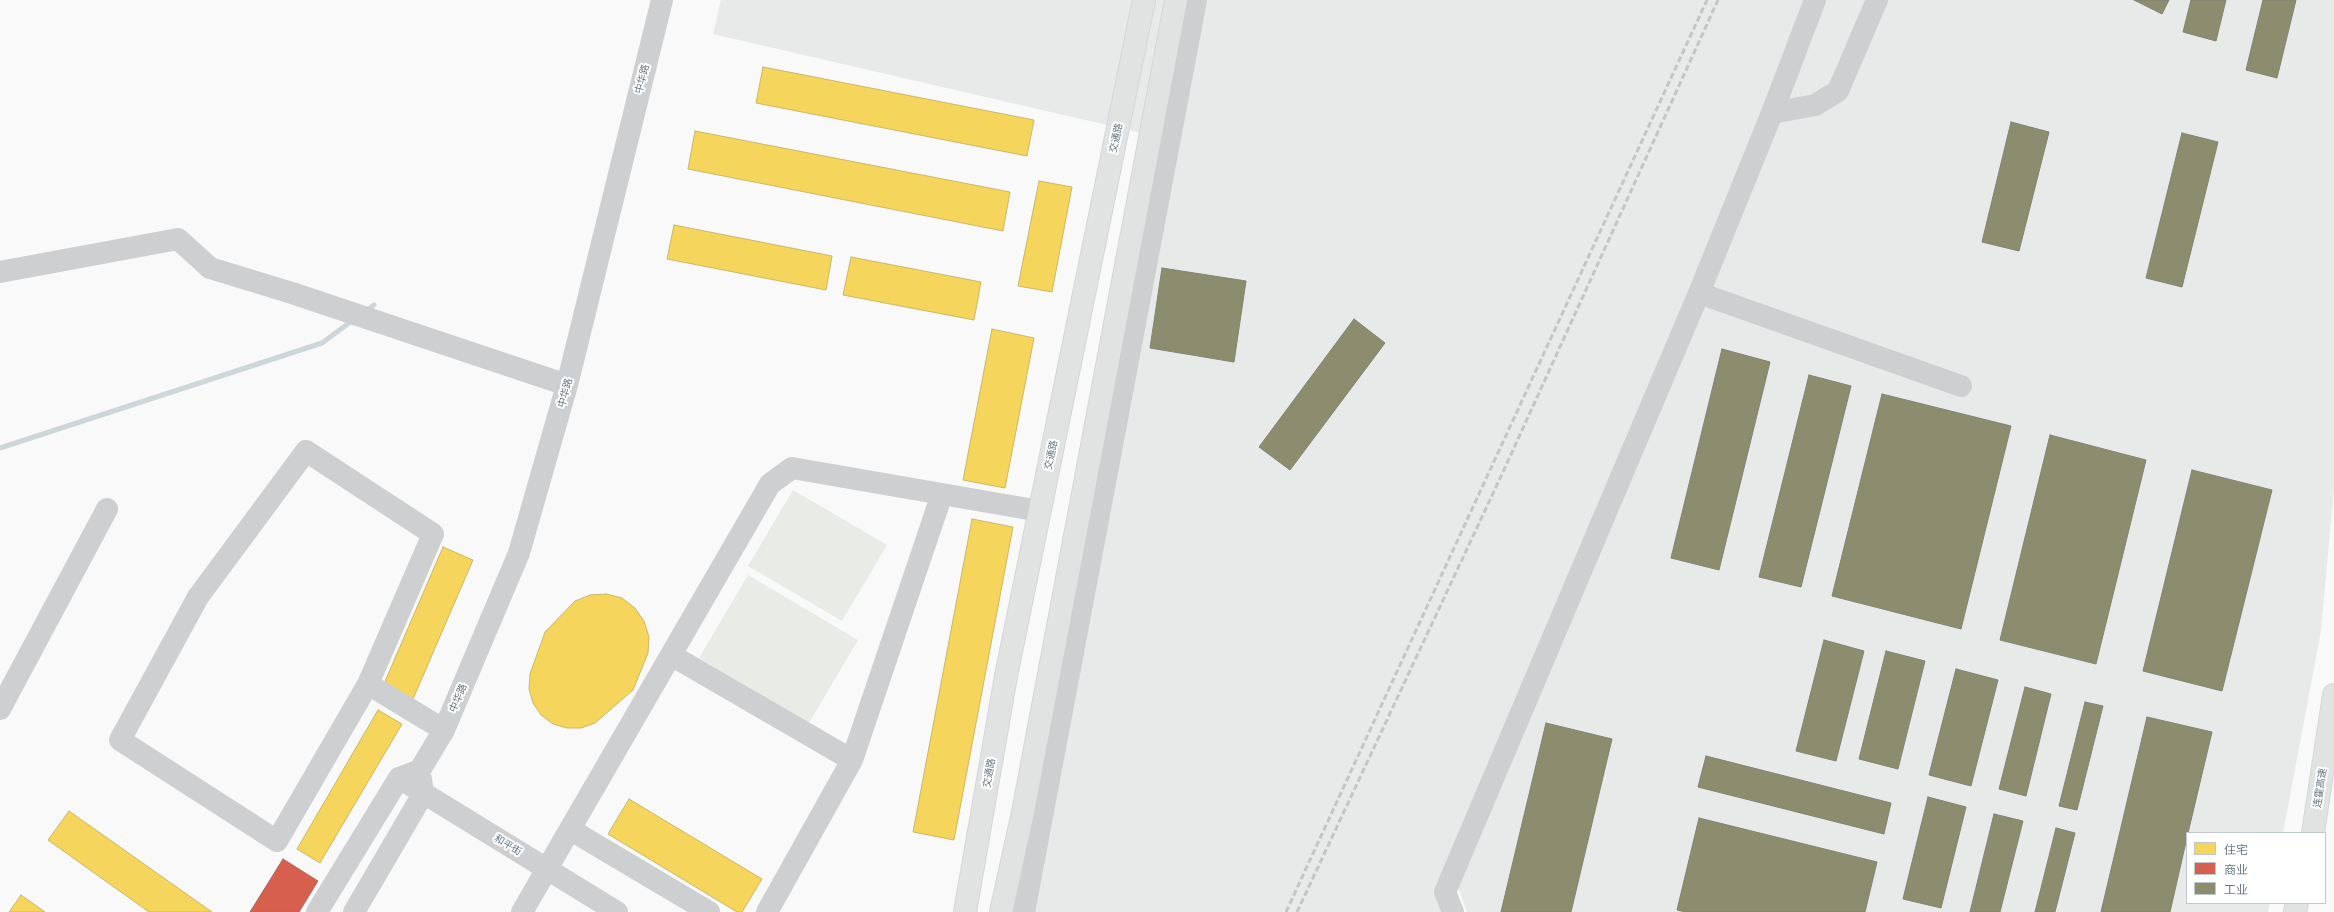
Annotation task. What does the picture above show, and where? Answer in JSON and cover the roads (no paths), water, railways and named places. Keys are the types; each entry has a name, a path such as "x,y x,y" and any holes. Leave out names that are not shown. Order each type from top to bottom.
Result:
{"main road":[{"name":"交通路","path":"965,912 1006,676 1144,0"},
{"path":"1002,912 1024,804 1176,0"},
{"name":"连霍高速","path":"2313,832 2334,695"}],"street":[{"name":"中华路","path":"420,770 444,730 519,553 567,385 662,0"},
{"path":"1024,912 1196,0"},
{"path":"1453,912 1445,892 1699,293 1772,113 1815,0"},
{"path":"1772,113 1815,105 1838,91 1877,0"},
{"path":"0,272 178,239 210,268 567,385"},
{"path":"1699,293 1962,386"},
{"path":"306,451 433,534 368,684 277,841 120,740 198,597 306,451"},
{"path":"522,912 571,830 770,484 792,468 1040,511"},
{"path":"767,912 852,760 942,494"},
{"path":"0,709 106,509"},
{"path":"671,655 852,760"},
{"path":"368,684 444,730"},
{"path":"317,912 399,778 420,770 424,794 354,912"},
{"name":"和平街","path":"399,778 617,912"},
{"path":"571,830 709,912"}],"waterway":[{"path":"366,311 374,305"},
{"path":"0,448 322,343 353,320"}],"railway":[{"path":"1286,912 1707,0"},
{"path":"1297,912 1503,472 1718,0"}]}
